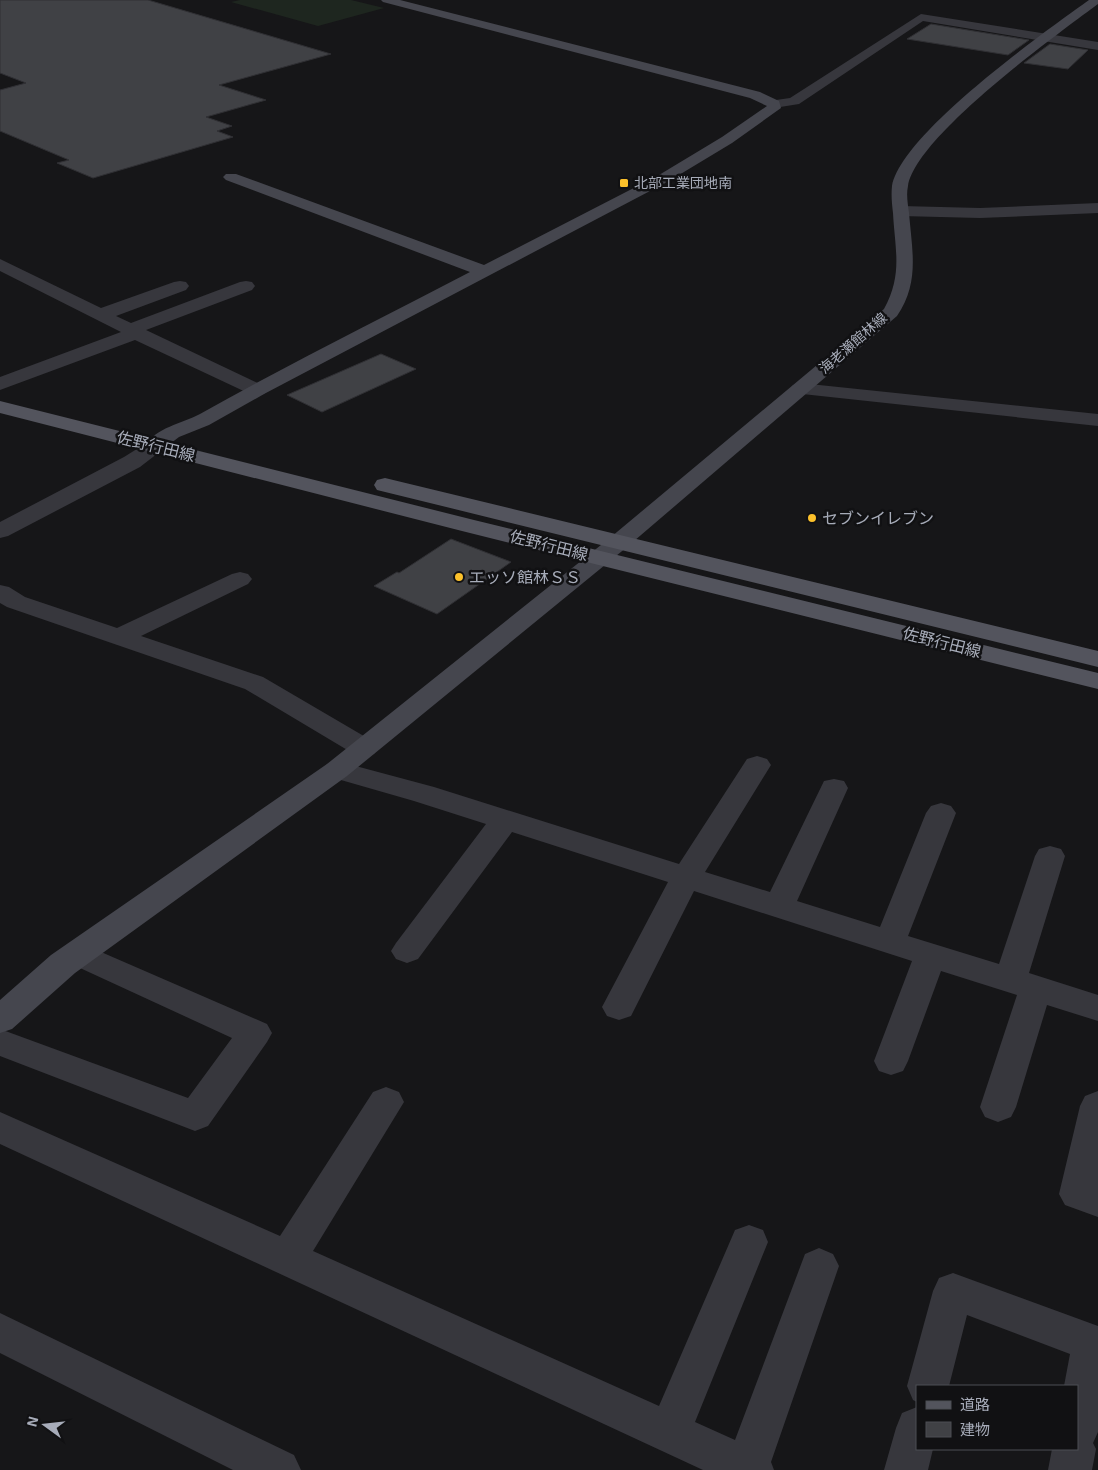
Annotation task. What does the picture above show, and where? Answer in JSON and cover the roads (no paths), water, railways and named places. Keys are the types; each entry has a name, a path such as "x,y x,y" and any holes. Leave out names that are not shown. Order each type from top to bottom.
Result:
{"main road":[{"name":"佐野行田線","path":"0,390 164,439 610,550 1098,681"},
{"name":"佐野行田線","path":"0,407 164,439"},
{"name":"佐野行田線","path":"610,550 1098,659"}],"street":[{"name":"海老瀬館林線","path":"0,1020 78,954 337,770 610,550 890,312 900,298 907,268 900,186 904,172 912,158 977,92 1096,0"},
{"path":"394,2 755,95 774,104 794,101 921,17 1098,46"},
{"path":"232,177 480,269 651,175 754,113 757,108 756,104 749,100 717,90 394,2"},
{"path":"0,531 132,462 164,439 202,421 251,387 480,269 664,178 770,112 774,108 774,104"},
{"path":"901,211 980,212 1098,208"},
{"path":"0,264 100,315 251,387"},
{"path":"100,315 180,286"},
{"path":"0,384 246,286"},
{"path":"800,389 1098,420"},
{"path":"119,637 240,578"},
{"path":"0,592 16,602 254,683 364,748"},
{"path":"619,1007 686,877 757,765"},
{"path":"337,770 424,794 1098,1008"},
{"path":"778,907 834,788"},
{"path":"890,942 941,813"},
{"path":"407,951 505,820"},
{"path":"998,1107 1050,856"},
{"path":"0,1042 195,1116 256,1033 78,954"},
{"path":"891,1061 931,955"},
{"path":"287,1258 386,1102"},
{"path":"1098,1106 1078,1194 1098,1201"},
{"path":"0,1127 750,1469 819,1266"},
{"path":"670,1432 748,1242"},
{"path":"928,1385 953,1291 1092,1343 1086,1411"},
{"path":"0,1332 279,1470"},
{"path":"906,1470 916,1432"},
{"path":"1070,1470 1074,1450"}],"place":[{"name":"北部工業団地南","path":"624,183"},
{"name":"セブンイレブン","path":"812,518"},
{"name":"エッソ館林ＳＳ","path":"459,577"}]}
